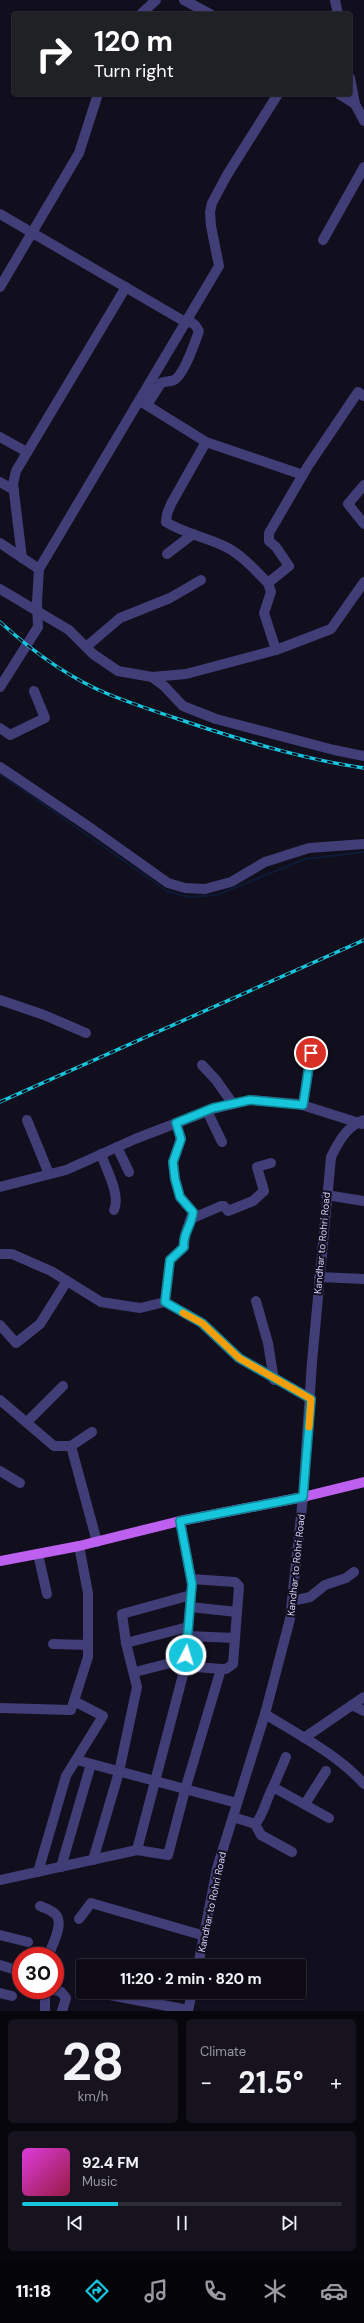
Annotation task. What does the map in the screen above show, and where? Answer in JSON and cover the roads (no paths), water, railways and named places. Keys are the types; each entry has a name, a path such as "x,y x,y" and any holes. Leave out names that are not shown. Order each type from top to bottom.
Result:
{"main road":[{"path":"0,1561 79,1546 180,1521 303,1497 364,1482"}],"street":[{"path":"143,12 156,0"},
{"path":"184,0 206,12"},
{"path":"335,0 338,12"},
{"path":"352,88 355,104 364,121"},
{"path":"0,287 79,154 97,96"},
{"path":"0,687 38,627 37,611 39,570 143,403 220,266 211,226 210,212 212,202 227,175 277,96"},
{"path":"342,96 355,104"},
{"path":"323,240 364,167"},
{"path":"0,214 126,288 196,325 199,331 178,377 173,381 161,383 143,403"},
{"path":"22,558 13,484 16,471 126,288"},
{"path":"268,583 289,566 268,537 303,475 358,392 364,396"},
{"path":"143,403 206,442 303,475"},
{"path":"0,437 27,452"},
{"path":"206,442 167,514 166,522 226,547 239,555 268,583 271,592 264,613 276,650"},
{"path":"0,482 14,490"},
{"path":"364,485 348,504 364,524"},
{"path":"167,554 193,534"},
{"path":"0,543 39,570"},
{"path":"86,646 120,618 170,598 201,580"},
{"path":"0,589 69,630 86,646 118,671 152,677 186,674 276,650 331,629 364,582"},
{"path":"152,677 164,686 183,706 216,719 364,756"},
{"path":"0,728 10,735 45,718 34,691"},
{"path":"0,767 92,829 168,883 185,888 205,889 231,882 265,862 309,848 364,844"},
{"path":"0,1000 44,1015 86,1033"},
{"path":"303,1105 311,1053"},
{"path":"202,1065 216,1080 233,1104"},
{"path":"0,1187 66,1170 117,1147 207,1111 250,1100 303,1105 362,1122"},
{"path":"207,1111 222,1142"},
{"path":"27,1120 48,1174"},
{"name":"Kandhar to Rohri Road","path":"200,1959 217,1868 265,1714 290,1619 303,1497 319,1277 331,1157 341,1136 362,1122"},
{"path":"165,1302 170,1260 184,1247 185,1235 193,1218 193,1212 180,1197 175,1179 173,1162 181,1139 176,1123"},
{"path":"117,1147 129,1172"},
{"path":"101,1154 113,1189 116,1205 114,1210"},
{"path":"193,1218 221,1206 224,1206 228,1211 253,1201 264,1191 257,1167 271,1163"},
{"path":"326,1195 364,1201"},
{"path":"0,1254 12,1254 51,1271 101,1302 140,1308 165,1302 202,1323 239,1358 274,1380 311,1399"},
{"path":"319,1277 364,1279"},
{"path":"0,1325 16,1342 40,1324 67,1281"},
{"path":"256,1300 268,1344 274,1380"},
{"path":"28,1422 64,1386"},
{"path":"0,1400 28,1422 54,1446 71,1446 92,1432"},
{"path":"71,1446 97,1542"},
{"path":"0,1471 20,1483"},
{"path":"138,1850 185,1663 191,1579 180,1521"},
{"path":"0,1708 71,1710 88,1657 88,1593 79,1546"},
{"path":"38,1554 47,1594"},
{"path":"292,1601 310,1597 325,1585 346,1578 354,1572"},
{"path":"135,1672 185,1663 220,1669 226,1669 233,1664 238,1584 191,1579"},
{"path":"93,1860 119,1772 137,1687 135,1672 126,1643 122,1614 191,1595"},
{"path":"190,1606 237,1612"},
{"path":"126,1643 188,1632 235,1638"},
{"path":"53,1644 88,1645"},
{"path":"0,1880 138,1850 168,1855 220,1669"},
{"path":"304,1738 364,1697"},
{"path":"38,1872 66,1776 78,1760 103,1716 74,1701"},
{"path":"352,1705 364,1711"},
{"path":"265,1714 304,1738 352,1772 364,1784"},
{"path":"255,1824 260,1819 263,1808 286,1757"},
{"path":"78,1760 237,1803"},
{"path":"61,1867 91,1764"},
{"path":"305,1804 326,1771"},
{"path":"272,1787 329,1818"},
{"path":"233,1817 255,1824 261,1835 292,1852"},
{"path":"79,1919 91,1903 205,1936"},
{"path":"40,1906 55,1914 58,1920 58,1933 52,1947"},
{"path":"0,1935 28,1942"},
{"path":"0,1965 12,1969"},
{"path":"0,1993 12,1996"},
{"path":"62,2011 66,1998 64,1996"},
{"path":"45,2011 46,1999"},
{"path":"129,1999 188,2011 191,1999"}],"waterway":[{"path":"0,774 167,891 188,897 217,895 305,859 364,852"}],"railway":[{"path":"0,622 51,663 93,688 144,708 264,746 323,761 364,768"},
{"path":"0,1102 364,940"}]}
